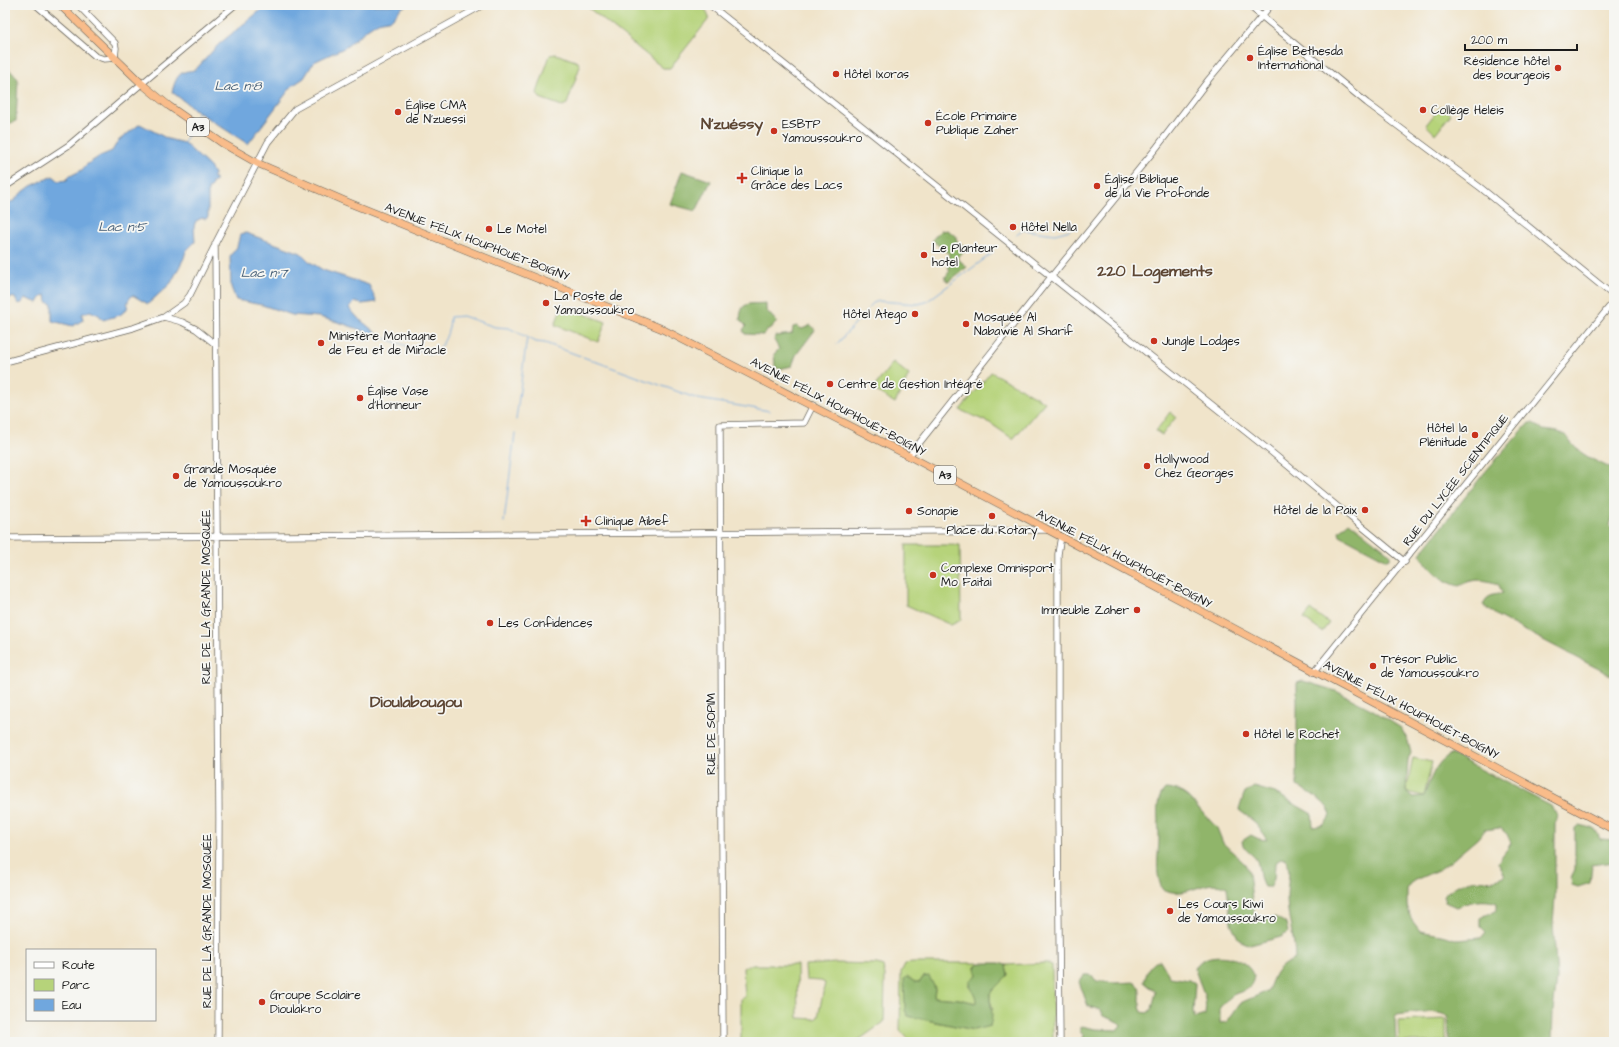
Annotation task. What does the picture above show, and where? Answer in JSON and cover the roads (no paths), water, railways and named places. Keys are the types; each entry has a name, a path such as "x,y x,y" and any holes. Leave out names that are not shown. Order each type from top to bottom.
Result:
{"highway":[{"name":"AVENUE FÉLIX HOUPHOUËT-BOIGNY","path":"60,5 142,84 182,116 257,163 347,202 660,328 910,456 1314,672 1614,830"}],"street":[{"path":"36,5 95,56 104,59 115,58 115,42 78,5"},
{"path":"84,11 91,5"},
{"path":"5,187 39,166 50,156 68,145 235,5"},
{"name":"RUE DE LA GRANDE MOSQUÉE","path":"218,1042 219,818 215,244 268,142 295,109 483,5"},
{"path":"710,5 1270,451 1405,562"},
{"path":"1248,5 1367,103 1481,188 1614,296"},
{"path":"910,456 1051,277 1271,5"},
{"path":"5,362 134,328 164,317 184,303 190,295 215,244"},
{"name":"RUE DU LYCÉE SCIENTIFIQUE","path":"1314,672 1405,562 1459,491 1614,301"},
{"path":"164,317 182,322 196,329 215,344"},
{"name":"RUE DE SOPIM","path":"723,1042 720,425 804,423 813,405"},
{"path":"5,538 1048,530"},
{"path":"1060,1042 1058,554 1061,536"}],"water":[{"name":"Lac n°8","path":"267,5 407,5 401,8 392,19 378,22 367,29 346,47 314,62 304,78 292,86 248,144 198,112 172,92 176,80 181,73 197,68 219,44"},
{"name":"Lac n°5","path":"140,124 168,139 184,143 210,167 214,174 213,178 215,179 215,182 212,183 211,188 208,189 208,217 206,219 202,218 196,221 194,226 195,242 186,251 171,283 148,304 132,295 128,301 127,309 120,315 103,320 99,315 90,311 82,314 83,320 73,326 52,321 52,304 47,302 46,295 42,296 38,303 25,298 22,303 18,304 15,298 11,297 7,301 5,310 5,205 15,200 31,186 53,176 59,181 67,180 68,177 82,170 86,165 100,156 112,151 118,141"},
{"name":"Lac n°7","path":"246,233 301,253 310,262 323,270 369,285 377,302 362,304 354,302 349,308 358,318 381,337 319,317 292,315 262,305 236,300 231,287 230,256 237,247 240,234"}],"waterway":[{"path":"194,120 198,112"},
{"path":"184,143 192,125"},
{"path":"1017,235 1020,231 1024,230 1055,234 1070,230"},
{"path":"837,344 873,303 879,301 918,304 926,302 994,252"},
{"path":"381,337 430,354 435,352 445,339 449,328 450,317 463,316 495,327 509,328 536,342 545,343 698,399 770,411"},
{"path":"516,420 527,337"},
{"path":"504,522 515,433"}],"place":[{"name":"Église Bethesda International","path":"1250,58"},
{"name":"Résidence hôtel des bourgeois","path":"1558,68"},
{"name":"Hôtel Ixoras","path":"836,74"},
{"name":"Collège Heleis","path":"1423,110"},
{"name":"Église CMA de N’zuessi","path":"398,112"},
{"name":"École Primaire Publique Zaher","path":"928,123"},
{"name":"ESBTP Yamoussoukro","path":"774,131"},
{"name":"Clinique la Grâce des Lacs","path":"742,178"},
{"name":"Église Biblique de la Vie Profonde","path":"1097,186"},
{"name":"Hôtel Nella","path":"1013,227"},
{"name":"Le Motel","path":"489,229"},
{"name":"Le Planteur hotel","path":"924,255"},
{"name":"La Poste de Yamoussoukro","path":"546,303"},
{"name":"Hôtel Atego","path":"915,314"},
{"name":"Mosquée Al Nabawie Al Sharif","path":"966,324"},
{"name":"Jungle Lodges","path":"1154,341"},
{"name":"Ministère Montagne de Feu et de Miracle","path":"321,343"},
{"name":"Centre de Gestion Intégré","path":"830,384"},
{"name":"Église Vase d'Honneur","path":"360,398"},
{"name":"Hôtel la Plénitude","path":"1475,435"},
{"name":"Hollywood Chez Georges","path":"1147,466"},
{"name":"Grande Mosquée de Yamoussoukro","path":"176,476"},
{"name":"Hôtel de la Paix","path":"1365,510"},
{"name":"Sonapie","path":"909,511"},
{"name":"Place du Rotary","path":"992,516"},
{"name":"Clinique Aibef","path":"586,521"},
{"name":"Complexe Omnisport Mo Faitai","path":"933,575"},
{"name":"Immeuble Zaher","path":"1137,610"},
{"name":"Les Confidences","path":"490,623"},
{"name":"Trésor Public de Yamoussoukro","path":"1373,666"},
{"name":"Hôtel le Rochet","path":"1246,734"},
{"name":"Les Cours Kiwi de Yamoussoukro","path":"1170,911"},
{"name":"Groupe Scolaire Dioulakro","path":"262,1002"}],"district":[{"name":"N'zuéssy","path":"732,124"},
{"name":"220 Logements","path":"1155,271"},
{"name":"Dioulabougou","path":"416,702"}]}
